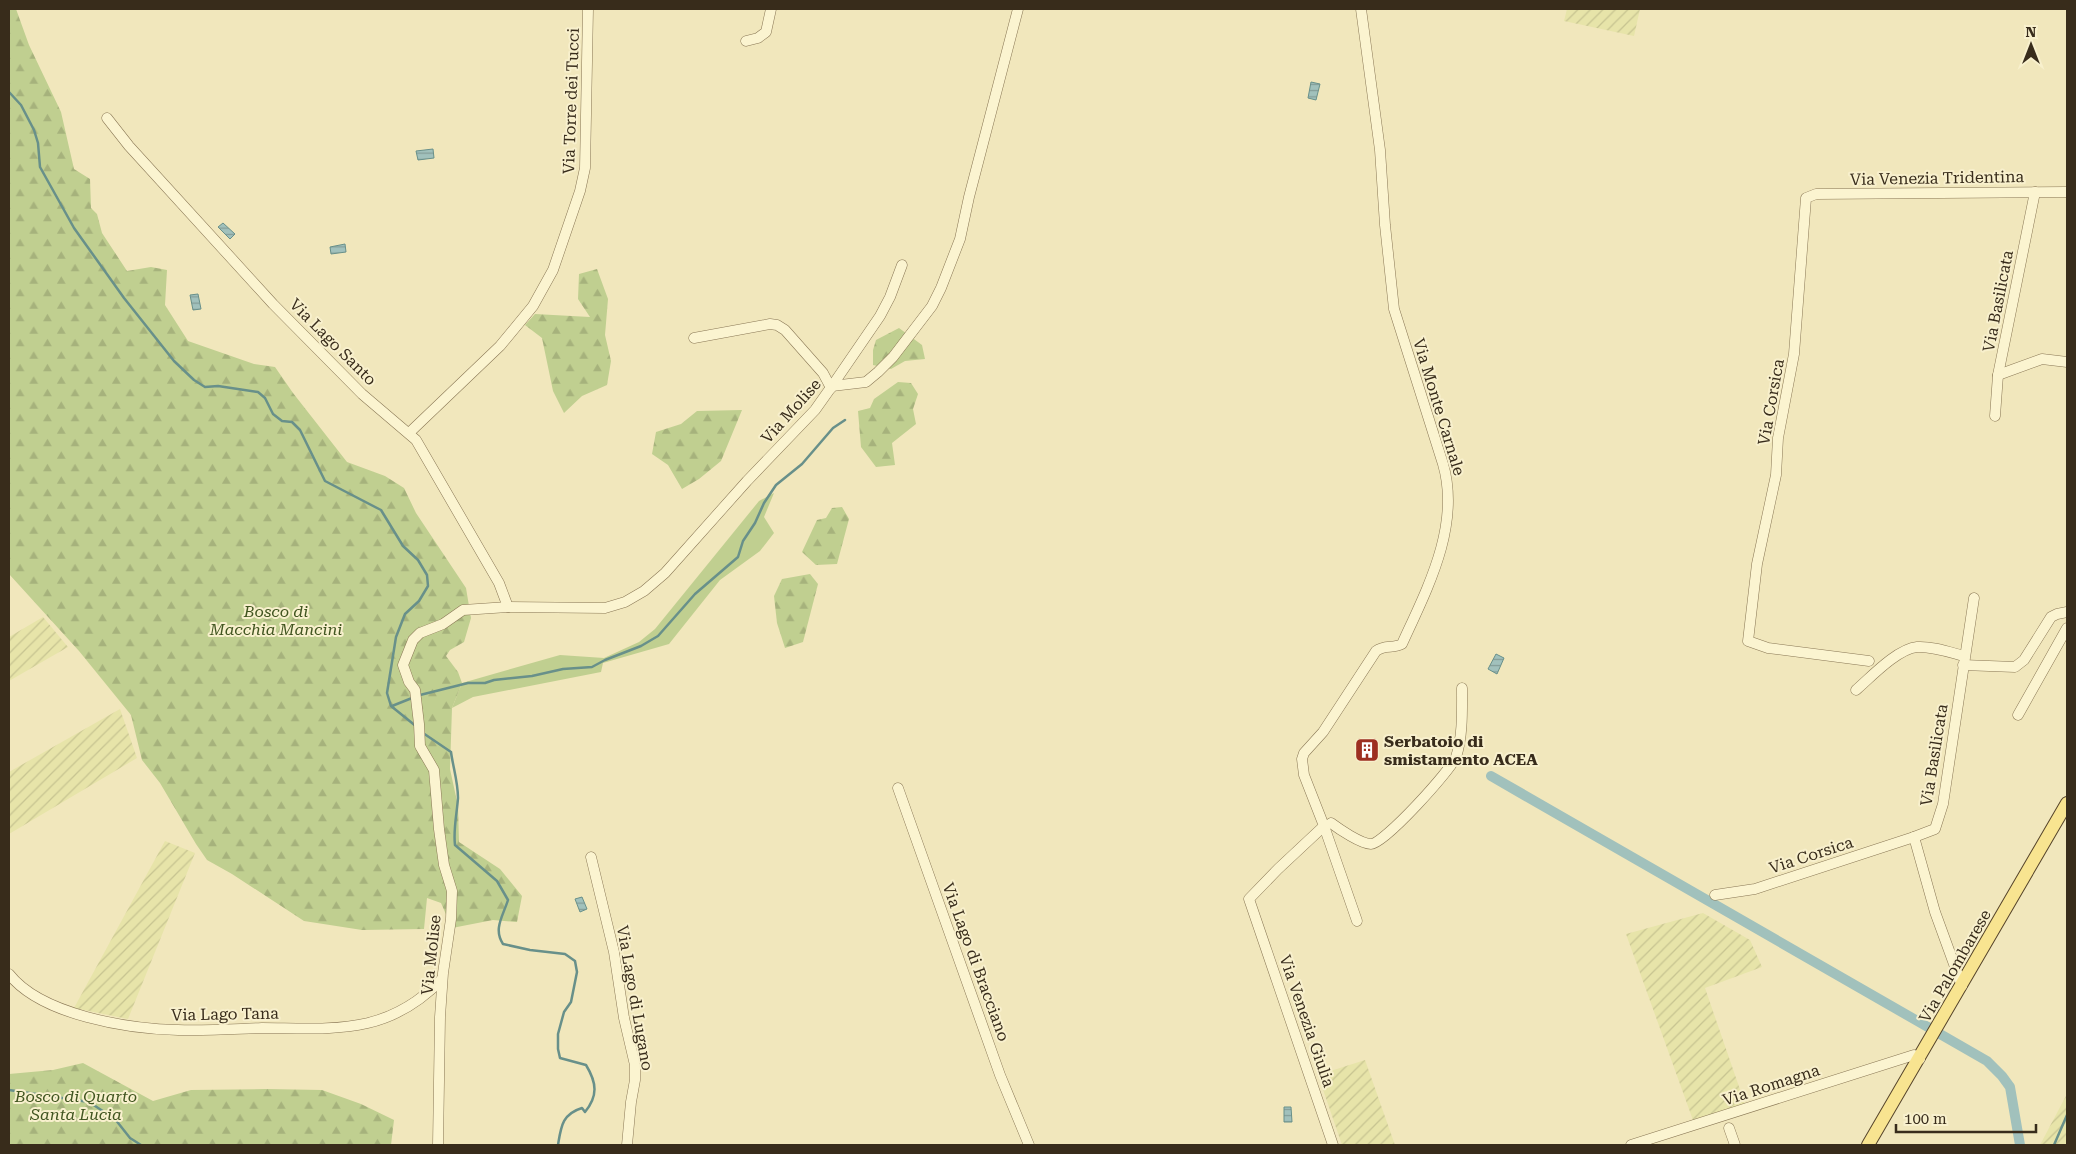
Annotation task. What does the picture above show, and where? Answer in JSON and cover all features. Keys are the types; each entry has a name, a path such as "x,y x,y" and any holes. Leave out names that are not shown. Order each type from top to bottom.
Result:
{"main road":[{"name":"Via Palombarese","path":"1868,1145 1962,986 2067,802"}],"street":[{"name":"Via Torre dei Tucci","path":"409,433 512,334 533,306 554,270 580,190 585,168 588,9"},
{"path":"746,41 758,38 766,32 771,9"},
{"name":"Via Molise","path":"438,1145 442,979 452,919 452,891 442,847 434,770 420,746 415,690 409,682 403,666 413,640 420,633 443,624 463,610 508,606 605,608 625,602 644,591 665,573 747,481 816,410 832,387 866,382 878,372 932,306 960,239 969,197 1018,9"},
{"name":"Via Monte Carnale","path":"1328,824 1302,770 1302,756 1323,732 1376,651 1383,646 1402,644 1441,548 1448,495 1446,472 1394,309 1385,225 1380,150 1361,9"},
{"name":"Via Lago Santo","path":"107,118 129,146 273,304 362,394 409,433 420,446 499,583 508,606"},
{"name":"Via Basilicata","path":"1995,416 1998,375 2035,192"},
{"name":"Via Venezia Tridentina","path":"1808,197 1816,194 2067,192"},
{"name":"Via Corsica","path":"1808,197 1805,201 1794,354 1778,438 1776,475 1757,564 1748,641 1768,648 1869,660"},
{"path":"694,338 764,325 777,325 785,330 832,387 880,316 890,297 902,266"},
{"path":"1998,375 2042,358 2067,362"},
{"name":"Via Basilicata","path":"1914,837 1933,831 1940,817 1974,598"},
{"path":"1856,690 1885,666 1910,649 1930,648 1963,660 2015,667 2024,660 2051,617 2067,612"},
{"path":"2018,714 2067,628"},
{"path":"1328,824 1370,844 1379,841 1397,825 1442,778 1455,759 1459,740 1462,688"},
{"name":"Via Lago di Bracciano","path":"898,788 1000,1075 1029,1145"},
{"path":"1328,824 1357,921"},
{"name":"Via Venezia Giulia","path":"1328,824 1254,892 1249,899 1333,1145"},
{"path":"1914,837 1937,918 1962,986"},
{"name":"Via Corsica","path":"1715,895 1755,889 1914,837"},
{"name":"Via Lago di Lugano","path":"591,857 614,952 624,1018 635,1065 635,1086 631,1102 627,1145"},
{"name":"Via Lago Tana","path":"9,974 29,993 70,1011 128,1025 177,1030 317,1028 368,1023 409,1007 425,996 442,979"},
{"name":"Via Romagna","path":"1631,1145 1914,1055 1920,1058"},
{"path":"1729,1128 1735,1145"}],"shaded area":[{"path":"1567,9 1640,9 1634,36 1564,21"},
{"path":"43,617 68,647 9,681 9,637"},
{"path":"120,709 137,758 9,834 9,772"},
{"path":"165,841 195,853 128,1019 74,1008"},
{"path":"1703,913 1750,940 1762,967 1705,988 1745,1104 1694,1123 1626,934"},
{"path":"1365,1060 1395,1145 1342,1145 1318,1075"},
{"path":"2067,1094 2067,1145 2040,1145"}],"green space":[{"name":"Bosco di Macchia Mancini","path":"9,9 16,9 29,45 61,112 74,169 90,179 91,208 97,214 102,233 127,271 151,267 167,270 165,305 188,341 254,364 275,367 347,462 385,476 404,488 416,513 466,588 471,618 464,642 450,650 446,656 458,672 462,683 452,708 450,769 458,806 459,842 500,869 522,896 517,922 493,920 452,928 441,903 427,898 424,929 362,930 304,921 207,860 160,783 142,760 131,715 79,651 9,574"},
{"path":"597,269 608,299 605,335 611,361 607,385 582,396 564,413 553,391 542,338 525,325 535,314 590,317 578,299 579,274"},
{"path":"899,328 922,345 925,359 905,361 891,369 873,365 873,350 876,340"},
{"path":"898,382 911,383 918,394 913,409 916,424 892,443 895,465 876,467 861,447 858,411 870,408 874,399"},
{"path":"742,410 721,461 699,479 682,489 668,465 652,454 656,432 681,424 697,411"},
{"path":"774,493 764,517 774,533 760,551 720,580 669,644 603,663 601,672 473,697 452,708 462,683 560,655 604,658 639,642 655,629 759,501"},
{"path":"842,507 849,519 837,564 816,565 802,552 817,520 826,518 832,508"},
{"path":"810,574 818,584 803,642 785,648 777,623 774,596 782,579"},
{"name":"Bosco di Quarto Santa Lucia","path":"83,1063 153,1101 191,1090 322,1090 361,1104 394,1120 391,1145 9,1145 9,1074 53,1070"}],"water":[{"path":"1311,82 1320,84 1316,100 1308,98"},
{"path":"433,149 434,158 418,160 416,151"},
{"path":"223,223 235,234 230,239 218,227"},
{"path":"345,244 346,252 331,254 330,247"},
{"path":"198,294 201,309 193,310 190,295"},
{"path":"1496,654 1504,658 1497,674 1488,669"},
{"path":"582,897 587,909 580,912 575,899"},
{"path":"1284,1107 1291,1107 1292,1122 1284,1122"}],"waterway":[{"path":"9,92 21,105 34,130 38,143 40,167 74,228 124,298 174,361 194,380 205,387 218,386 258,392 265,398 273,414 282,421 292,422 300,430 325,481 381,510 403,546 418,560 427,575 428,586 419,601 405,614 396,637 387,693 391,706 417,727"},
{"path":"420,695 468,683 485,683 563,669 592,667 641,646 658,636 695,594 738,557 743,541 776,485 802,464 833,428 845,420"},
{"path":"392,706 412,698"},
{"path":"423,733 451,752 458,792 454,833 455,845 497,881 508,900 499,928 503,944 530,950 565,954 575,961 577,972 571,1002 564,1012 558,1034 558,1049 560,1058 586,1065 594,1084 594,1095 585,1112 582,1108 566,1118 558,1145"},
{"path":"1491,776 1987,1061 2010,1087 2020,1145"},
{"path":"9,1090 89,1102 115,1119 130,1138 141,1145"},
{"path":"2054,1145 2067,1115"}],"place":[{"name":"Serbatoio di smistamento ACEA","path":"1367,750"}]}
